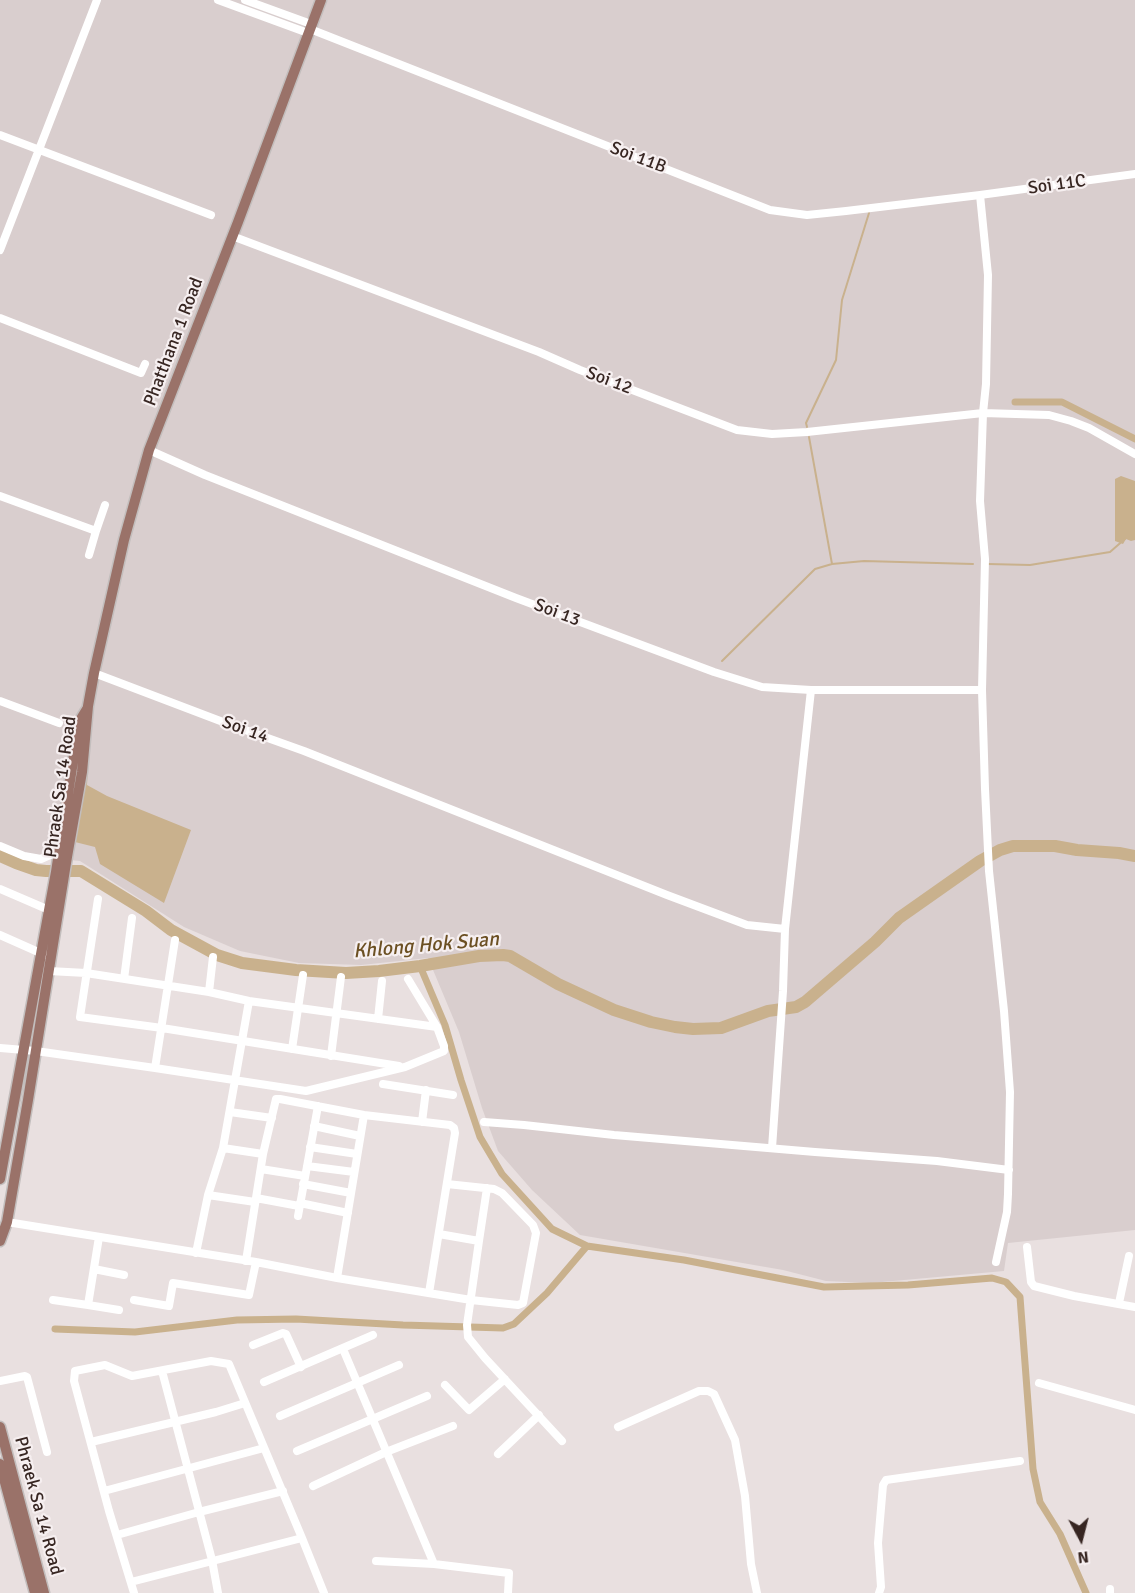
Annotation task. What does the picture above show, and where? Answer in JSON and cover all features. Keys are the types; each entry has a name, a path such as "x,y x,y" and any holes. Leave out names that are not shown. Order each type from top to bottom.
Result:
{"main road":[{"name":"Phatthana 1 Road","path":"88,706 124,540 149,450 321,0"},
{"name":"Phraek Sa 14 Road","path":"0,1179 23,1050 46,956 61,855 82,772 88,706"},
{"name":"Phraek Sa 14 Road","path":"1,1237 7,1222 5,1208 36,1051 49,971 46,956 49,910 58,886"},
{"name":"Phraek Sa 14 Road","path":"0,1426 44,1593"},
{"name":"Phraek Sa 14 Road","path":"0,1464 35,1593"}],"street":[{"path":"0,250 97,0"},
{"path":"219,0 310,29"},
{"path":"245,0 310,29"},
{"name":"Soi 11B","path":"310,29 770,210 807,215 980,195"},
{"path":"0,135 211,215"},
{"name":"Soi 11C","path":"980,195 1135,174"},
{"path":"980,195 988,275 986,384 980,501 985,559 982,690 987,841 1010,1092 1010,1170 1006,1212 996,1262"},
{"name":"Soi 12","path":"232,236 737,430 772,434 807,432 983,412 1049,415 1089,429 1135,453"},
{"path":"0,318 139,376 145,364"},
{"name":"Soi 13","path":"149,450 205,475 516,598 714,672 762,687 812,690 982,690"},
{"path":"0,496 96,531"},
{"path":"90,555 105,506"},
{"name":"Soi 14","path":"94,673 395,787 747,925 785,929"},
{"path":"772,1148 781,1029 785,929 812,690"},
{"path":"0,701 59,723"},
{"path":"0,846 24,856 41,859 61,855"},
{"path":"0,889 49,910"},
{"path":"98,899 80,1017 405,1067"},
{"path":"124,979 132,918"},
{"path":"0,935 46,956"},
{"path":"155,1068 175,940"},
{"path":"209,992 213,957"},
{"path":"49,971 86,973 209,992 249,1001 436,1027"},
{"path":"292,1049 303,975"},
{"path":"331,1056 341,977"},
{"path":"0,1048 36,1051 306,1091 405,1067 444,1051 436,1027 408,979"},
{"path":"378,1019 382,981"},
{"path":"196,1253 208,1196 223,1148 249,1001"},
{"path":"383,1084 453,1095"},
{"path":"423,1122 426,1090"},
{"path":"246,1261 263,1154 276,1099 364,1115 450,1125 454,1128 455,1133 429,1293"},
{"path":"299,1208 318,1106"},
{"path":"230,1112 272,1118"},
{"path":"337,1278 364,1115"},
{"path":"484,1122 937,1161 1010,1170"},
{"path":"314,1126 360,1136"},
{"path":"310,1147 357,1154"},
{"path":"223,1148 263,1154"},
{"path":"307,1166 354,1172"},
{"path":"261,1169 351,1193"},
{"path":"7,1222 256,1262 471,1300 518,1305 523,1303 536,1233 533,1225 502,1193 494,1189 447,1184"},
{"path":"487,1188 467,1325 468,1337 562,1441"},
{"path":"208,1196 256,1200 299,1208 348,1213"},
{"path":"439,1234 479,1241"},
{"path":"88,1305 99,1237"},
{"path":"1027,1246 1031,1282 1034,1286 1074,1296 1135,1306"},
{"path":"1119,1303 1129,1256"},
{"path":"134,1300 168,1306 173,1283 249,1295 256,1262"},
{"path":"94,1269 124,1275"},
{"path":"53,1300 119,1310"},
{"path":"253,1345 283,1333 286,1334 301,1366"},
{"path":"264,1382 373,1335"},
{"path":"342,1349 434,1564"},
{"path":"134,1593 74,1381 75,1371 105,1365 132,1376 211,1361 229,1364 324,1593"},
{"path":"280,1416 399,1365"},
{"path":"162,1371 212,1560 218,1593"},
{"path":"0,1382 27,1377 47,1452"},
{"path":"445,1385 469,1410 505,1379"},
{"path":"1039,1383 1135,1410"},
{"path":"618,1427 690,1394 705,1390 714,1394 735,1440 745,1496 751,1564 757,1593"},
{"path":"297,1451 427,1396"},
{"path":"91,1442 245,1403"},
{"path":"498,1454 538,1415"},
{"path":"313,1486 386,1452 453,1426"},
{"path":"104,1491 264,1448"},
{"path":"879,1593 881,1587 878,1543 883,1485 886,1480 1020,1461"},
{"path":"117,1535 283,1491"},
{"path":"131,1582 302,1538"},
{"path":"376,1561 434,1564 509,1573 508,1593"}],"shaded area":[{"path":"0,0 1135,0 1135,1230 1008,1243 1004,1271 871,1283 826,1281 783,1270 580,1235 532,1190 498,1151 482,1108 459,1032 428,958 361,965 299,963 240,951 184,927 80,861 39,857 0,842"},
{"path":"1121,476 1135,481 1135,540 1126,539 1123,544 1115,541 1115,479"},
{"path":"88,768 87,785 107,796 191,830 164,903 100,864 95,847 75,842"}],"waterway":[{"path":"807,427 806,423 836,360 842,300 869,213"},
{"path":"1015,402 1062,402 1135,439"},
{"path":"809,437 832,564 864,561 973,564"},
{"path":"988,564 1030,565 1110,552 1126,538"},
{"path":"722,661 815,569 832,564"},
{"name":"Khlong Hok Suan","path":"0,856 36,870 81,871 146,911 171,930 217,955 242,963 346,973 420,966 479,956 510,956 558,984 614,1010 651,1022 693,1029 721,1028 768,1011 796,1007 805,1002 875,942 899,918 980,861 1000,850 1013,846 1055,846 1135,856"},
{"path":"420,966 445,1025 480,1137 502,1174 552,1229 587,1246 684,1260 824,1287 908,1285 992,1278 1006,1282 1020,1297 1033,1469 1040,1502 1060,1534 1086,1593"},
{"path":"55,1329 135,1332 237,1320 296,1319 503,1328 514,1324 547,1293 587,1246"}]}
